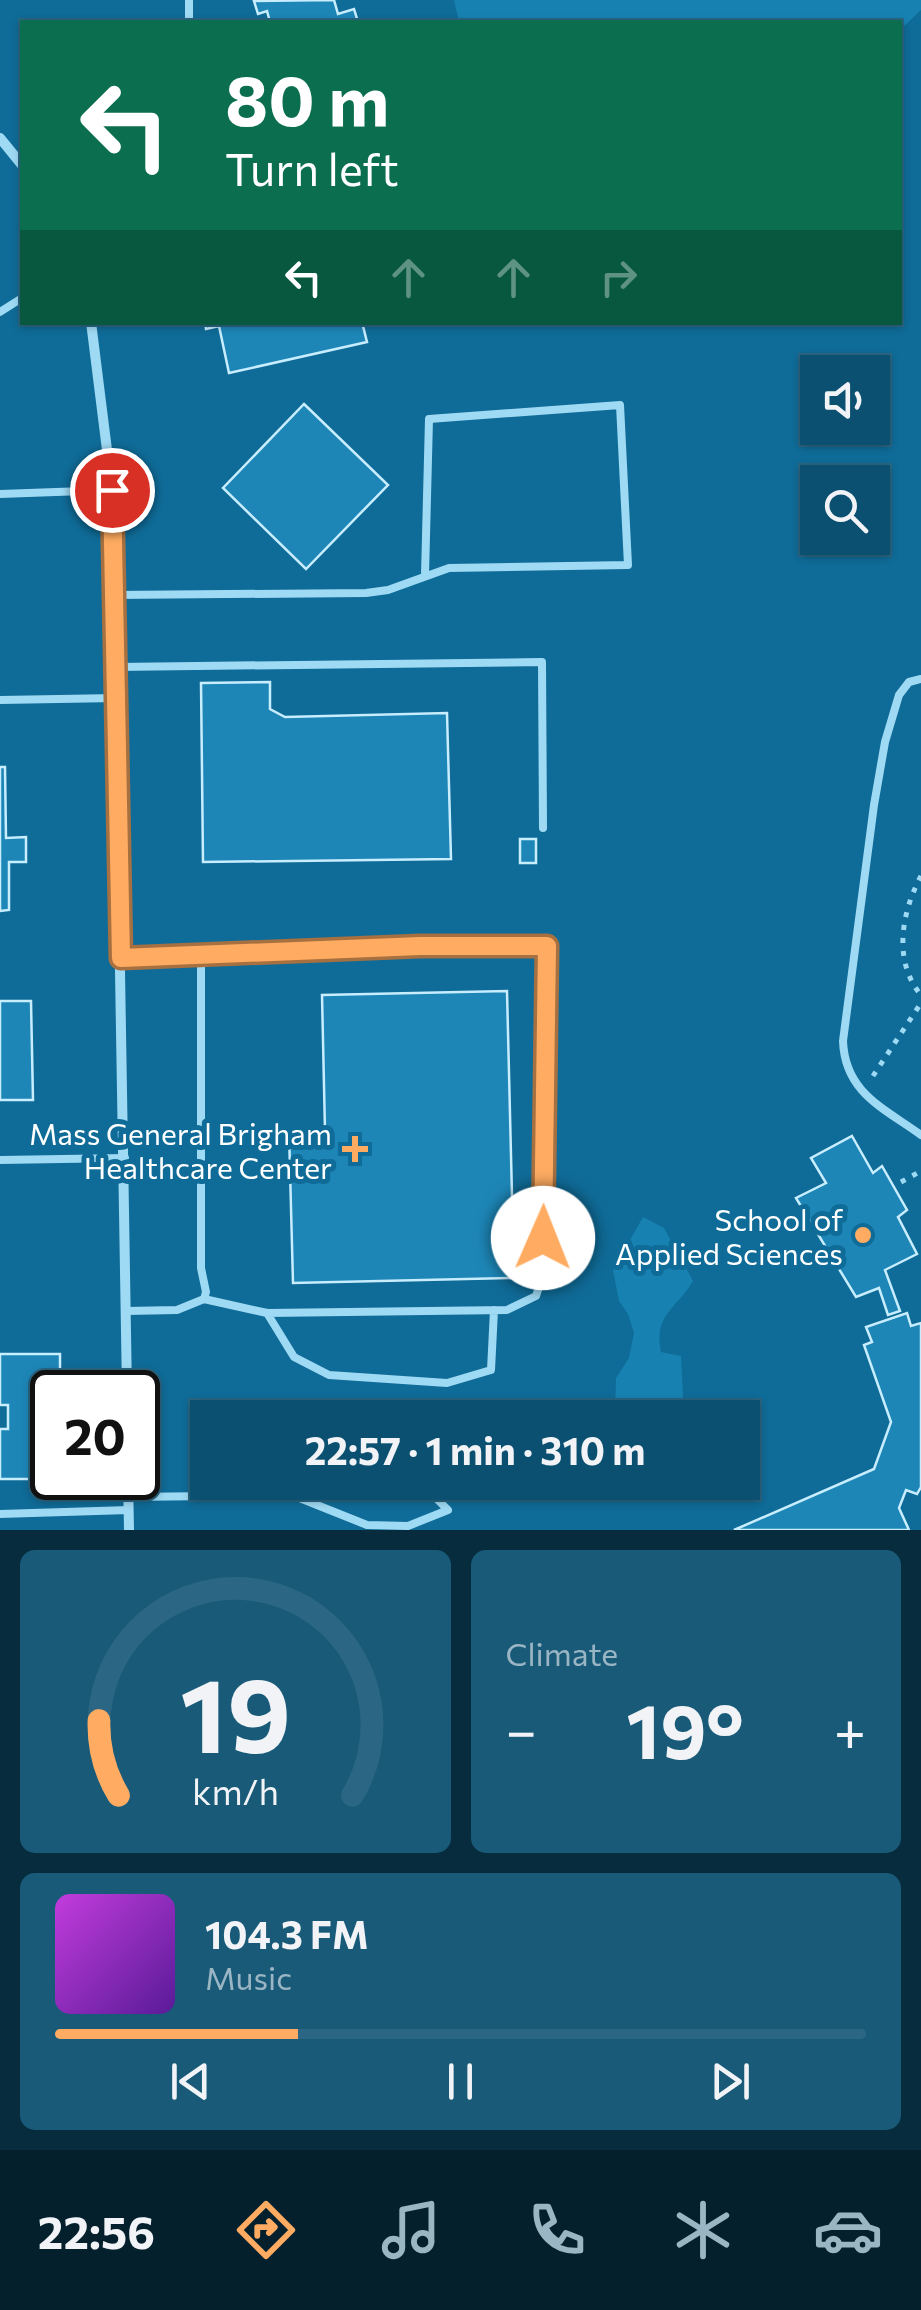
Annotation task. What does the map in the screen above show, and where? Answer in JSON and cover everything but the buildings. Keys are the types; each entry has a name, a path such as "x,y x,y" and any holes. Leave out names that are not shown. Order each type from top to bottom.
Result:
{"street":[{"path":"0,138 20,163"},
{"path":"91,325 112,490 127,1370"},
{"path":"129,1500 129,1530"}],"lane":[{"path":"114,595 366,593 388,590 449,568 628,565 620,405 429,419 425,575"},
{"path":"0,494 112,490"},
{"path":"116,667 542,662 542,828"},
{"path":"921,679 910,682 899,695 885,742 843,1041 846,1067 863,1092 921,1134"},
{"path":"0,700 116,698"},
{"path":"121,958 420,946 547,946 543,1275 536,1296 507,1310 267,1313 204,1299 178,1310 126,1311"},
{"path":"201,955 204,1299"},
{"path":"0,1160 126,1158"},
{"path":"267,1313 294,1357 329,1376 447,1383 491,1370 494,1310"},
{"path":"0,1514 190,1500"},
{"path":"304,1500 367,1525 408,1526 448,1510 438,1500"}],"path":[{"path":"920,880 906,922 903,957 904,970 921,995"},
{"path":"863,1092 921,1003"},
{"path":"901,1182 921,1171"}],"shaded area":[{"path":"454,0 921,0 921,10 902,28 902,20 459,20"},
{"path":"643,1217 664,1228 693,1281 663,1320 659,1339 661,1352 681,1356 683,1400 615,1400 616,1378 629,1358 634,1333 619,1301 613,1270"}],"place":[{"name":"Mass General Brigham Healthcare Center","path":"355,1149"},
{"name":"School of Applied Sciences","path":"863,1235"}],"route":[{"path":"112,490 121,958 420,946 547,946 543,1238"}]}
